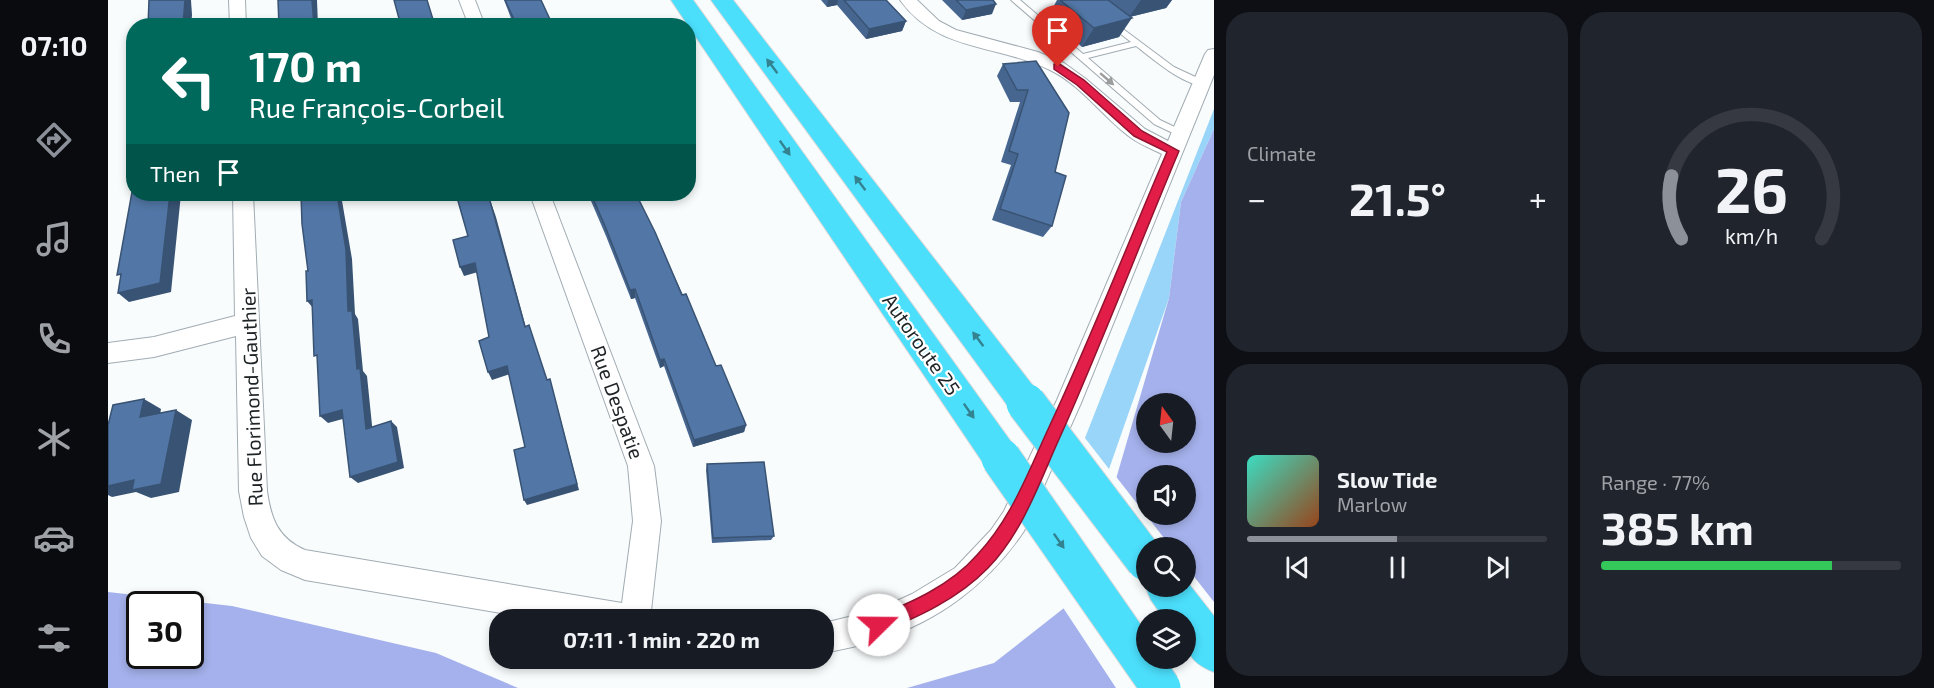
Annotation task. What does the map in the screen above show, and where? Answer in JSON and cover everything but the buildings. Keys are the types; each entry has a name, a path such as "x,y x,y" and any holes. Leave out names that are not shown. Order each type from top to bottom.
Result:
{"highway":[{"name":"Autoroute 25","path":"682,0 695,18"},
{"path":"728,5 1136,548"},
{"name":"Autoroute 25","path":"696,20 1161,688"},
{"path":"1173,597 1214,651"}],"street":[{"path":"237,0 238,18"},
{"path":"467,0 474,18"},
{"path":"908,0 933,24 950,34 1032,56 1058,67 1080,82 1138,134 1177,142"},
{"path":"834,636 879,625 923,606 964,578 1001,540 1014,521 1068,402 1214,54"},
{"name":"Rue Florimond-Gauthier","path":"243,201 254,501 259,527 267,542 291,560 316,567 569,609"},
{"name":"Rue Despatie","path":"543,201 641,466 647,521 636,609"},
{"path":"108,353 154,347 248,323"}],"lane":[{"path":"1020,1 1177,142"},
{"path":"1101,14 1171,69 1201,83"},
{"path":"1082,57 1138,43"}],"shaded area":[{"path":"1214,109 1214,129 1181,202 1169,298 1109,469 1085,438"},
{"path":"1214,129 1214,688 907,688 994,663 1078,597 1136,411 1136,453 1196,453 1196,393 1141,393 1169,298 1181,202"},
{"path":"108,592 126,594 126,669 204,669 204,603 232,606 436,653 518,688 108,688"}],"pier":[{"path":"1114,474 1136,502 1136,525 1154,525 1163,537 1136,537 1136,597 1196,597 1196,579 1214,602 1214,688 1116,688 1062,606 1076,595"}],"route":[{"path":"879,625 923,606 964,578 983,562 1014,521 1068,402 1173,151 1138,134 1080,82 1058,67"}]}
